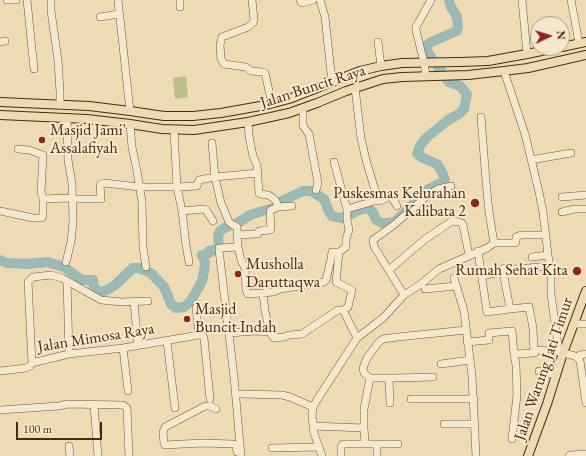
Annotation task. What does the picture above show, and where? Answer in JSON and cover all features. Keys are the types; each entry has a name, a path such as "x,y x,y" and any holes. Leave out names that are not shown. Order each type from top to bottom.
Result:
{"main road":[{"path":"570,45 583,42"},
{"name":"Jalan Buncit Raya","path":"0,102 89,106 164,116 193,116 272,104 301,95 360,71 381,66 402,63 488,61 530,53"},
{"name":"Jalan Buncit Raya","path":"0,115 87,119 162,129 194,130 269,118 303,108 383,79 504,72 586,55"},
{"name":"Jalan Warung Jati Timur","path":"528,456 556,375 561,352 574,324 586,291"}],"street":[{"path":"7,0 16,0"},
{"path":"27,0 34,69"},
{"path":"51,0 51,11 58,60 60,105"},
{"path":"118,0 130,111"},
{"path":"252,0 253,23 222,37 220,45 222,59 224,64 246,67 251,71 264,72 272,104"},
{"path":"300,0 302,3 313,0"},
{"path":"320,0 324,17 332,82"},
{"path":"426,76 428,62 416,27 431,0"},
{"path":"522,0 527,54"},
{"path":"571,0 583,42"},
{"path":"100,17 119,14"},
{"path":"378,42 381,66"},
{"path":"504,72 524,134 539,192 550,266 551,294 561,352"},
{"path":"355,88 361,138 378,200"},
{"path":"303,108 303,126 308,134 318,183 316,190"},
{"path":"481,117 486,181 494,243"},
{"path":"66,262 71,242 73,222 72,183 68,160 68,118"},
{"path":"248,122 249,136 257,165 259,193 268,195 277,205"},
{"path":"130,124 132,146 142,202 143,247 146,266"},
{"path":"174,130 178,188 189,262"},
{"path":"212,143 215,177 221,203 231,223 237,226 238,247 241,260 245,268 246,293 248,294 273,292 280,289 324,282 326,280 332,252 339,252 346,247 346,239 349,230 347,214 334,162"},
{"path":"0,211 34,218 42,218 43,215 44,199 41,192 43,155 29,150 18,149"},
{"path":"531,160 571,153"},
{"path":"44,199 101,199 100,185 104,183 140,187 178,188 197,186 199,180 215,177 258,173"},
{"path":"404,294 375,248 373,242 428,194 438,189 451,186"},
{"path":"347,214 390,196 397,206"},
{"path":"562,197 586,196"},
{"path":"237,235 258,234 259,231 270,230 271,210 277,205 292,206"},
{"path":"182,211 204,209 213,221"},
{"path":"562,212 574,209 586,209"},
{"path":"389,270 424,240 452,221 462,223 469,255"},
{"path":"322,456 315,437 312,416 313,408 358,338 383,318 404,294 421,284 439,269 494,243 515,243 516,237 546,235"},
{"path":"238,247 219,248 219,250 234,377 241,456"},
{"path":"478,251 487,312 523,307 529,308 533,328 534,353"},
{"path":"263,293 265,311 270,332 274,338 302,334 336,310 343,310 348,307 352,290 336,282 339,252"},
{"path":"532,257 548,255"},
{"path":"482,276 503,271 504,268 517,269 550,266"},
{"path":"503,271 510,309"},
{"path":"32,363 28,282 33,277 51,275 62,278 101,300 122,302 148,301"},
{"path":"67,281 69,354"},
{"path":"424,289 455,282 464,311 468,342 474,399 476,456"},
{"path":"134,302 138,345"},
{"path":"196,308 199,336 202,335 204,338 210,399"},
{"path":"343,310 358,338"},
{"path":"574,324 586,324"},
{"path":"433,376 389,379 370,378 364,373 362,368 378,343 383,340 398,336 466,330"},
{"path":"229,333 256,331 270,332"},
{"path":"468,342 489,340 489,333 512,331 518,395 512,438"},
{"name":"Jalan Mimosa Raya","path":"0,371 26,368 32,363 69,354 123,348 199,336"},
{"path":"167,341 175,408"},
{"path":"123,348 128,392"},
{"path":"514,354 534,353 538,350 561,352 578,358 584,379 586,403"},
{"path":"578,358 580,355 586,354"},
{"path":"441,364 470,360"},
{"path":"538,371 556,375"},
{"path":"365,444 364,409 370,378"},
{"path":"389,379 390,403"},
{"path":"241,394 282,395 290,397 313,408"},
{"path":"411,399 474,399"},
{"path":"0,410 59,406 67,404 123,405 127,408 129,456"},
{"path":"94,405 98,456"},
{"path":"216,409 205,406 165,427 163,432 164,444 233,444 236,445 237,456"},
{"path":"444,424 475,424"},
{"path":"313,426 364,428"},
{"path":"342,456 342,444 398,444"},
{"path":"377,444 377,456"},
{"path":"69,446 70,456"},
{"path":"272,448 318,447"},
{"path":"569,456 579,454 586,455"}],"green space":[{"path":"186,76 188,97 175,99 173,78"}],"waterway":[{"path":"0,260 7,263 27,264 47,262 64,267 82,280 93,280 94,287 96,290 101,292 115,285 133,268 139,268 151,273 164,287 171,304 176,308 184,307 191,301 202,281 205,262 202,255 209,253 209,251 219,249 218,236 220,231 226,227 236,224 250,215 274,208 280,202 303,191 311,191 324,199 332,216 340,218 345,217 361,209 367,208 373,212 376,220 382,223 395,222 427,190 444,183 445,180 437,164 417,154 420,146 426,138 464,109 467,94 460,86 449,82 428,53 426,46 431,42 457,31 457,17 449,0"}],"place":[{"name":"Masjid Jami' Assalafiyah","path":"42,140"},
{"name":"Puskesmas Kelurahan Kalibata 2","path":"475,203"},
{"name":"Rumah Sehat Kita","path":"577,271"},
{"name":"Musholla Daruttaqwa","path":"238,274"},
{"name":"Masjid Buncit Indah","path":"187,319"}]}
